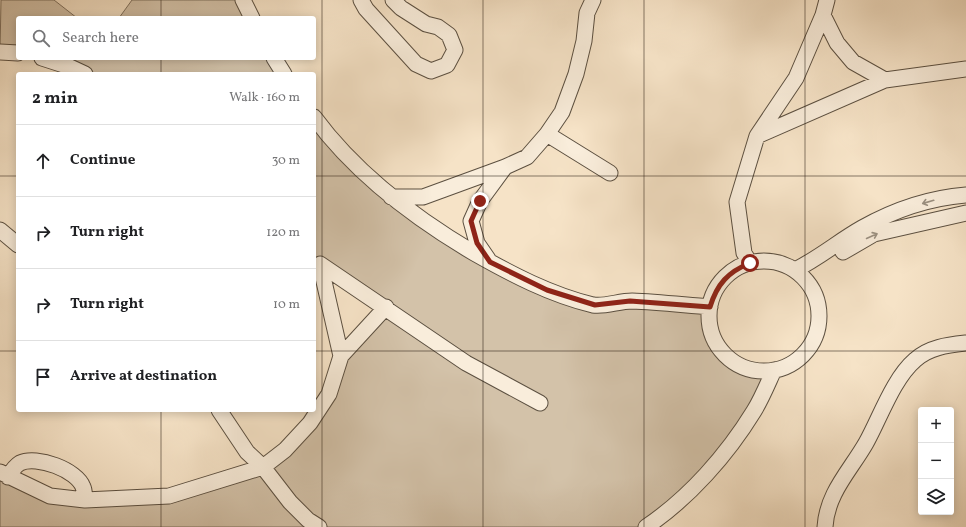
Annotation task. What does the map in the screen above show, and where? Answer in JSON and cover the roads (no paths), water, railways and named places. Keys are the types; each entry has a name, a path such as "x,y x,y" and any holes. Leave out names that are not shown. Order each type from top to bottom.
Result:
{"street":[{"path":"243,0 251,16"},
{"path":"362,0 366,9 416,64 431,71 447,65 455,50 449,35 438,27 426,24 401,8 393,0"},
{"path":"750,263 744,253 737,202 757,136 796,78 823,16 827,0"},
{"path":"392,197 424,197 505,167 527,157 547,134 562,112 576,74 584,41 588,4"},
{"path":"823,16 837,43 853,62 885,80"},
{"path":"0,52 16,53"},
{"path":"48,60 81,72"},
{"path":"275,60 283,72"},
{"path":"757,136 885,80 966,70"},
{"path":"316,119 348,156 392,197 421,220 490,262 547,290 595,305 630,301 710,307"},
{"path":"547,134 610,173"},
{"path":"490,262 477,243 471,221 480,201 505,167"},
{"path":"798,273 814,260 861,229 898,210 945,197 966,195"},
{"path":"798,273 874,234 966,213"},
{"path":"0,230 16,243"},
{"path":"766,261 781,264 798,273 812,289 818,305 819,322 814,339 800,357 791,364 774,370 757,370 746,367 726,355 715,341 710,324 710,307 714,295 728,275 750,263 766,261"},
{"path":"317,262 386,307 410,327 466,363 540,403"},
{"path":"317,262 341,356"},
{"path":"4,474 50,496 85,500 169,496 263,467 285,450 310,423 329,394 341,356 386,307"},
{"path":"825,527 828,508 838,485 864,446 894,386 915,359 940,346 966,343"},
{"path":"646,527 678,501 704,476 724,453 754,411 774,370"},
{"path":"220,412 247,452 263,467 290,502 308,520 319,527"},
{"path":"4,474 21,462 34,461 56,465 73,474 83,487 85,500"}]}
